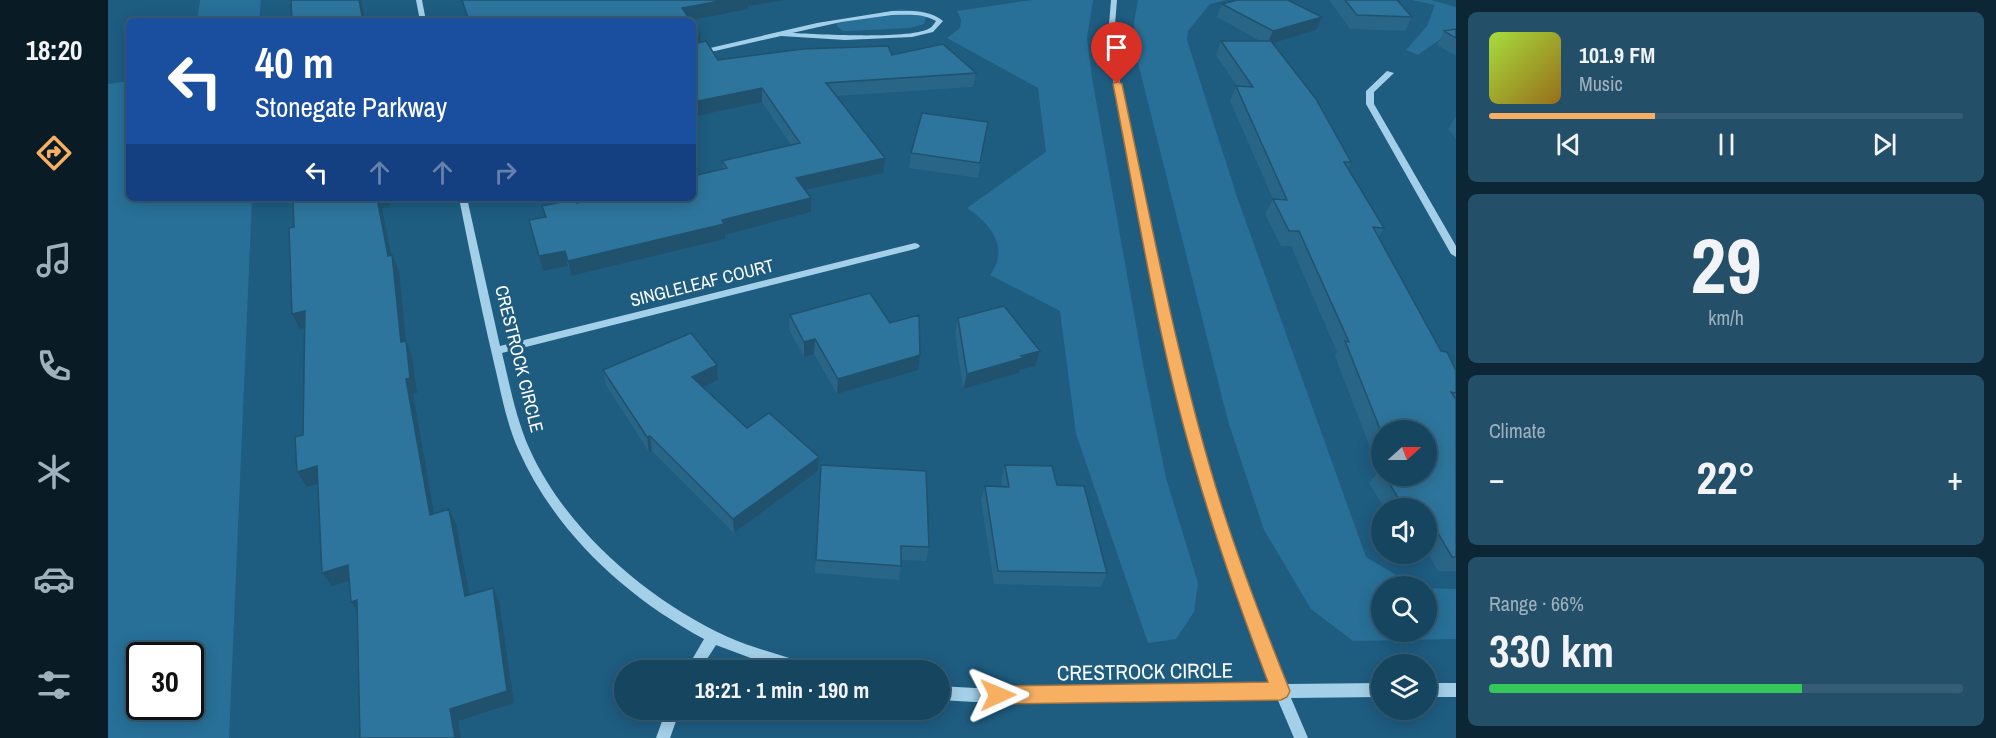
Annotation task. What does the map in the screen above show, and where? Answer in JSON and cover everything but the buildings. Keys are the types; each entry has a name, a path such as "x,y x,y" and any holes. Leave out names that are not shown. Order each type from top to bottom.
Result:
{"street":[{"path":"419,0 422,18"},
{"path":"1114,0 1110,50 1174,360 1222,532 1281,691 1301,738"},
{"path":"782,34 845,38 922,33 935,28 940,21 936,12 924,5"},
{"path":"696,53 782,34 826,17 866,8"},
{"path":"1390,73 1370,91 1370,104 1456,254"},
{"name":"CRESTROCK CIRCLE","path":"464,201 510,411 524,451 565,518 592,550 673,613 713,637 773,660"},
{"name":"SINGLELEAF COURT","path":"496,351 915,246"},
{"path":"699,660 713,637"},
{"name":"CRESTROCK CIRCLE","path":"950,694 1371,690"},
{"path":"1437,690 1456,690"},
{"path":"663,738 669,720"}],"shaded area":[{"path":"200,0 261,0 259,18 197,18"},
{"path":"1032,0 1093,0 1087,38 1092,78 1144,370 1166,478 1198,583 1194,612 1176,639 1148,643 1076,434 1060,311 990,275 996,265 998,255 995,237 984,221 967,208 1046,152 1038,88 947,38 960,28 961,19 957,11"},
{"path":"1138,0 1226,0 1210,4 1188,31 1187,40 1237,197 1366,557 1371,560 1371,564 1378,564 1397,576 1371,576 1371,641 1353,641 1311,609 1264,530 1228,421 1136,55 1134,22"},
{"path":"1412,0 1431,0 1456,7 1456,28 1418,55 1406,50 1427,26 1435,5"},
{"path":"901,9 917,11 926,17 924,24 910,28 849,31 843,31 837,26 837,23 843,21"},
{"path":"126,81 126,201 252,201 229,738 108,738 108,84"},
{"path":"1437,588 1456,589 1456,639 1437,639"}],"route":[{"path":"998,695 1281,691 1245,601 1202,466 1174,360 1117,84"}]}
